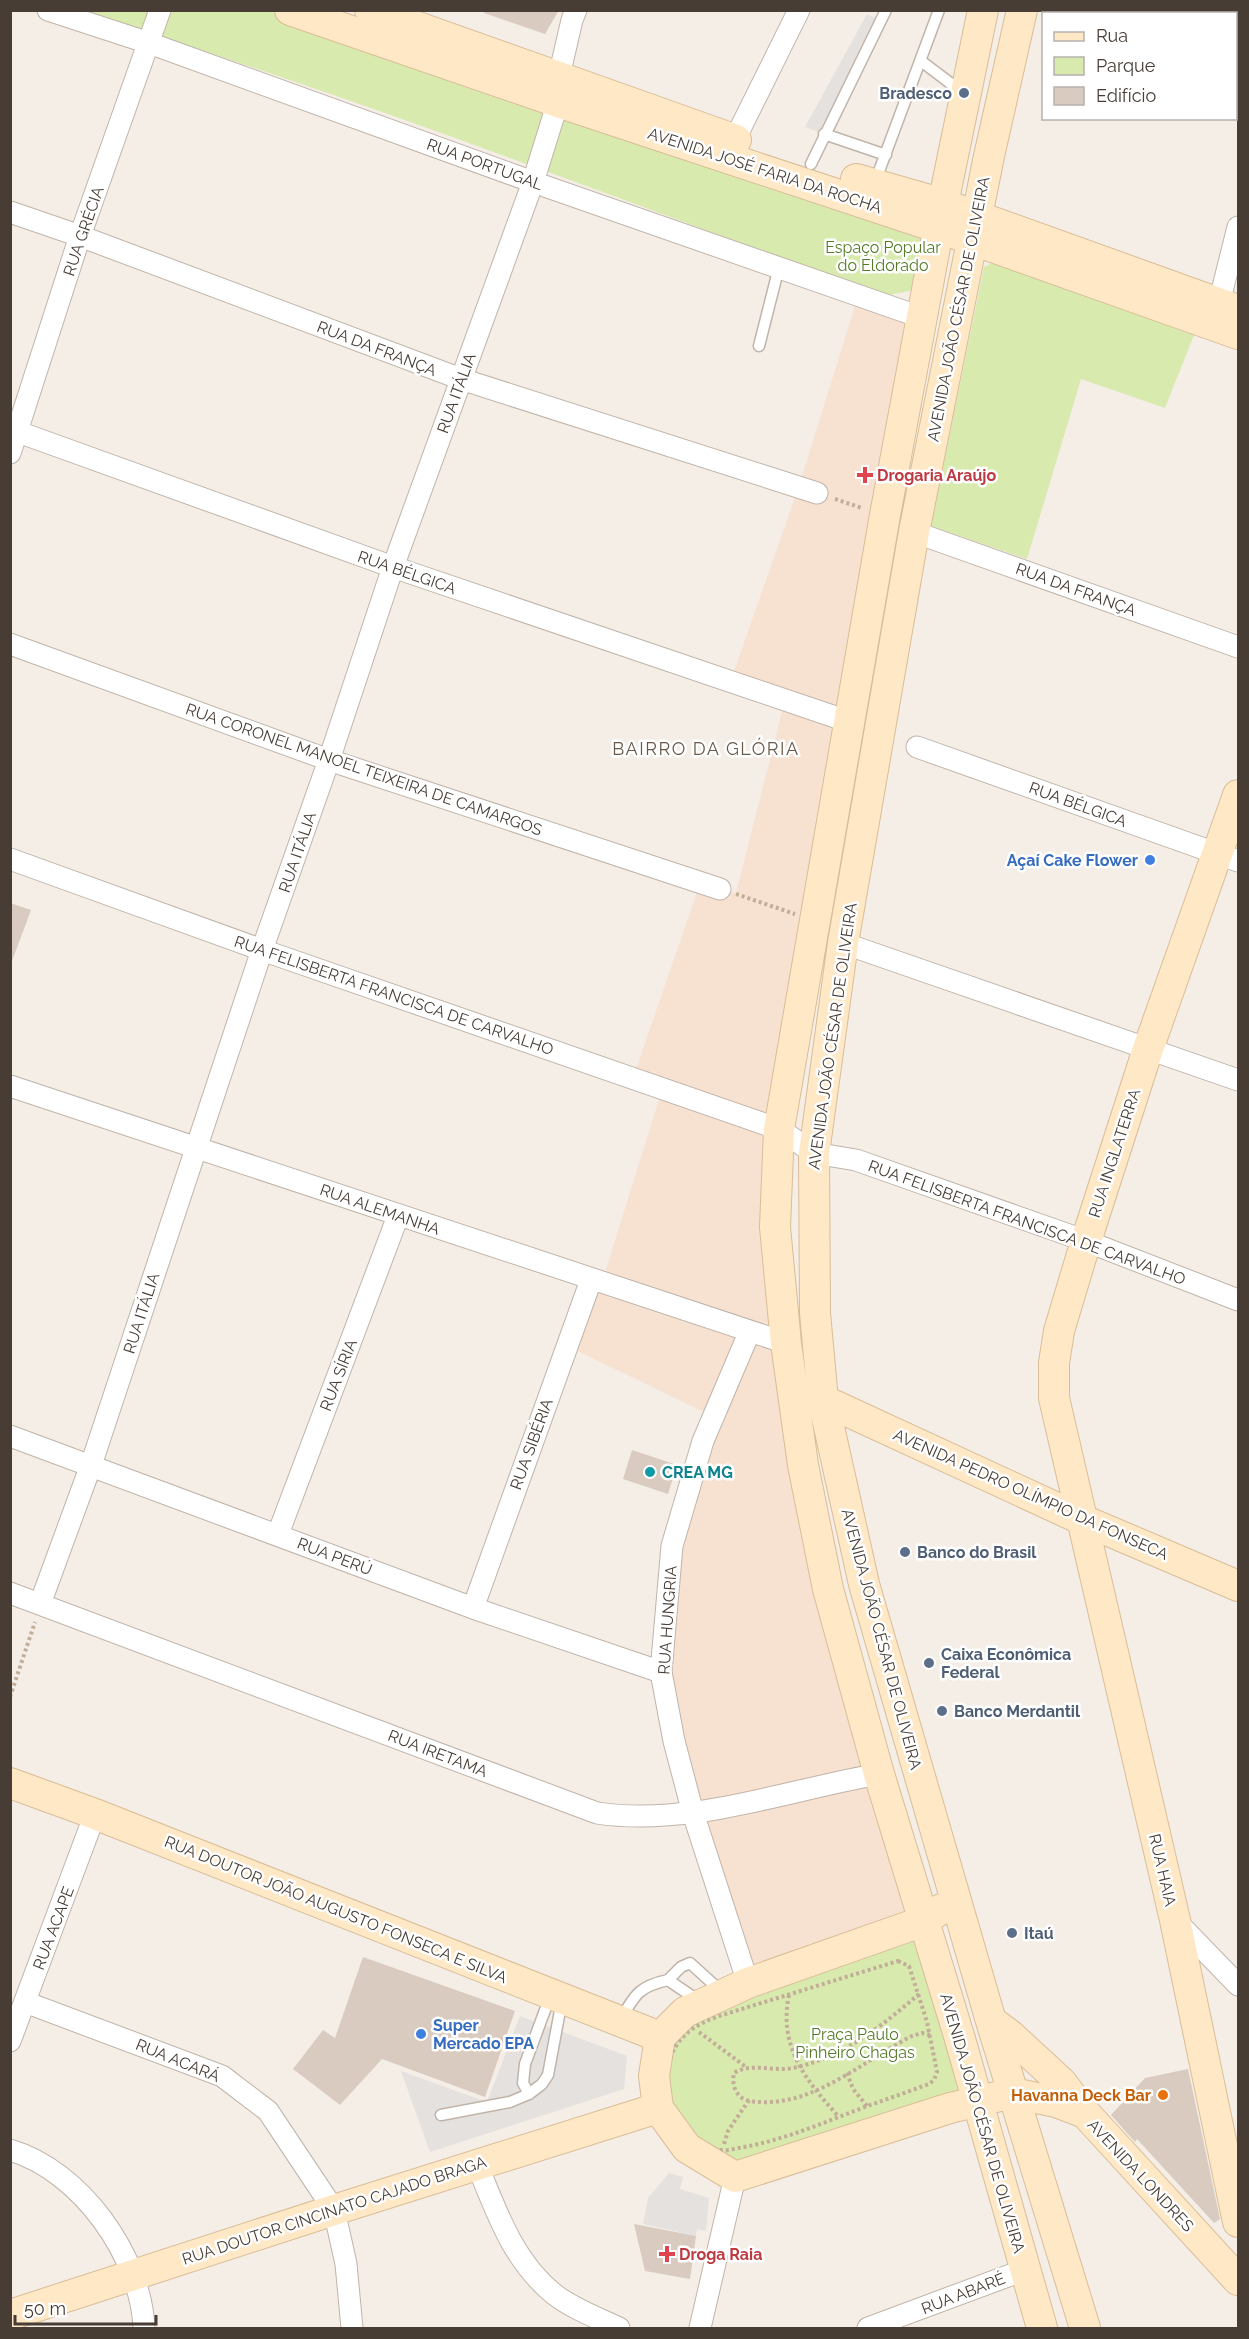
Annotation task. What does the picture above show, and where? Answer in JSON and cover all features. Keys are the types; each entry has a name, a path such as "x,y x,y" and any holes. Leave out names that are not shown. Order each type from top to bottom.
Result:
{"street":[{"name":"RUA PORTUGAL","path":"48,10 149,42 533,182 923,318"},
{"name":"RUA GRÉCIA","path":"10,453 14,430 160,10"},
{"name":"AVENIDA JOSÉ FARIA DA ROCHA","path":"290,10 735,139 874,185 941,216"},
{"name":"AVENIDA JOSÉ FARIA DA ROCHA","path":"370,10 558,89 975,228 1229,307"},
{"name":"RUA ITÁLIA","path":"40,1604 91,1465 262,950 329,760 393,567 533,182 576,10"},
{"path":"735,139 799,10"},
{"name":"AVENIDA JOÃO CÉSAR DE OLIVEIRA","path":"983,10 964,93 885,515 779,1129 775,1227 786,1343 803,1465 828,1589 879,1774 977,2100 1042,2328"},
{"name":"AVENIDA JOÃO CÉSAR DE OLIVEIRA","path":"1022,10 975,228 914,532 843,943 814,1153 815,1313 824,1400 864,1584 1013,2093 1085,2328"},
{"name":"RUA DA FRANÇA","path":"10,212 80,236 461,379 817,494"},
{"path":"1229,307 1239,227"},
{"name":"AVENIDA JOSÉ FARIA DA ROCHA","path":"975,228 1239,334"},
{"name":"RUA BÉLGICA","path":"14,430 393,567 850,722"},
{"name":"RUA DA FRANÇA","path":"914,532 1239,647"},
{"name":"RUA CORONEL MANOEL TEIXEIRA DE CAMARGOS","path":"10,644 329,760 720,889"},
{"name":"RUA BÉLGICA","path":"917,747 1228,857"},
{"name":"RUA INGLATERRA","path":"1083,1520 1054,1398 1054,1363 1059,1331 1148,1048 1228,857 1239,795"},
{"name":"RUA FELISBERTA FRANCISCA DE CARVALHO","path":"10,859 262,950 779,1129 814,1153 856,1160 1086,1241 1239,1300"},
{"path":"843,943 1239,1080"},
{"name":"RUA ALEMANHA","path":"10,1086 749,1333"},
{"path":"779,1129 799,1125 821,1104"},
{"name":"RUA SÍRIA","path":"278,1534 398,1216"},
{"name":"RUA SIBÉRIA","path":"473,1608 591,1280"},
{"path":"749,1333 786,1343"},
{"name":"RUA HUNGRIA","path":"717,2002 693,1813 674,1741 661,1672 672,1546 703,1441 749,1333"},
{"name":"AVENIDA PEDRO OLÍMPIO DA FONSECA","path":"824,1400 1083,1520 1239,1586"},
{"name":"RUA PERÚ","path":"10,1436 473,1608 661,1672"},
{"name":"RUA HAIA","path":"1083,1520 1175,1920 1239,2222"},
{"name":"RUA IRETAMA","path":"10,1593 597,1813 626,1817 693,1813 879,1774"},
{"name":"RUA DOUTOR JOÃO AUGUSTO FONSECA E SILVA","path":"10,1784 95,1814 660,2037"},
{"name":"RUA ACAPE","path":"10,2042 95,1814"},
{"path":"955,1895 924,1921 717,2002 684,2012 660,2037 654,2076 658,2108 687,2148 735,2177 977,2100 1013,2093 1056,2102 1085,2113"},
{"path":"1175,1920 1239,1985"},
{"name":"RUA ACARÁ","path":"25,2002 222,2076 268,2111 334,2210 346,2264 352,2328"},
{"name":"AVENIDA LONDRES","path":"992,2021 1061,2082 1085,2113 1239,2280"},
{"name":"RUA DOUTOR CINCINATO CAJADO BRAGA","path":"10,2315 658,2108"},
{"path":"10,2150 55,2173 88,2201 115,2236 134,2276 144,2317 144,2328"},
{"path":"477,2164 504,2231 526,2267 555,2295 619,2328"},
{"path":"700,2328 735,2177"},
{"name":"RUA ABARÉ","path":"868,2328 1024,2270"}],"lane":[{"path":"811,164 886,10"},
{"path":"874,185 939,10"},
{"path":"921,61 964,93"},
{"path":"824,134 886,155"},
{"path":"759,346 779,267"},
{"path":"620,2022 633,1998 649,1984 668,1980 681,1967 690,1963 717,2002"},
{"path":"668,1980 717,2002"},
{"path":"529,2094 523,2083 525,2064 557,1996"},
{"path":"441,2115 510,2102 529,2094 542,2084 548,2075 557,1996"}],"path":[{"path":"817,494 885,515"},
{"path":"720,889 815,921"},
{"path":"10,1696 40,1604"},
{"path":"898,1961 909,1966 919,1994 937,2072 929,2084 796,2134 757,2145 722,2151 708,2147 687,2133 671,2109 667,2087 668,2064 676,2045 717,2002 719,2016 898,1961"},
{"path":"789,1994 785,2017 792,2049 800,2067 816,2091 838,2117"},
{"path":"919,1994 867,2037 816,2062 790,2069 746,2067 734,2073 732,2081 736,2092 744,2099 770,2103 788,2100 816,2091 912,2036 922,2033 930,2035"},
{"path":"717,2002 746,2067"},
{"path":"847,2073 853,2089 867,2106"},
{"path":"722,2151 728,2132 749,2100"}],"shaded area":[{"path":"867,14 881,21 824,134 805,127"},
{"path":"855,306 920,325 773,1119 774,1345 919,1912 745,1973 653,1653 706,1413 559,1342 604,1276 665,1080 636,1069 701,881 736,893 786,696 732,677 798,489"},
{"path":"520,2016 627,2056 624,2089 430,2152 401,2071 487,2102"},
{"path":"669,2173 683,2177 680,2189 709,2198 706,2231 697,2229 696,2236 643,2224 648,2198"}],"green space":[{"name":"Espaço Popular do Eldorado","path":"80,11 273,11 568,114 934,233 925,288 883,296 383,112"},
{"path":"1001,259 1196,330 1165,408 1081,379 1027,559 931,526 984,267"},
{"name":"Praça Paulo Pinheiro Chagas","path":"915,1930 967,2095 737,2173 665,2109 671,2031"}],"building":[{"path":"485,10 559,10 545,34 484,13"},
{"path":"10,903 31,910 12,961 10,961"},
{"name":"CREA MG","path":"632,1450 677,1465 668,1494 623,1479"},
{"name":"Super Mercado EPA","path":"363,1957 515,2011 485,2097 382,2059 340,2105 293,2069 323,2030 335,2038"},
{"path":"1188,2069 1220,2219 1214,2223 1137,2139 1135,2142 1111,2115 1145,2078"},
{"name":"Droga Raia","path":"634,2224 696,2236 690,2279 645,2271"}],"place":[{"name":"Bradesco","path":"964,93"},
{"name":"Drogaria Araújo","path":"865,475"},
{"name":"Açaí Cake Flower","path":"1150,860"},
{"name":"CREA MG","path":"650,1472"},
{"name":"Banco do Brasil","path":"905,1552"},
{"name":"Caixa Econômica Federal","path":"929,1663"},
{"name":"Banco Merdantil","path":"942,1711"},
{"name":"Itaú","path":"1012,1933"},
{"name":"Super Mercado EPA","path":"421,2034"},
{"name":"Havanna Deck Bar","path":"1163,2095"},
{"name":"Droga Raia","path":"667,2254"}],"district":[{"name":"BAIRRO DA GLÓRIA","path":"706,749"}]}
